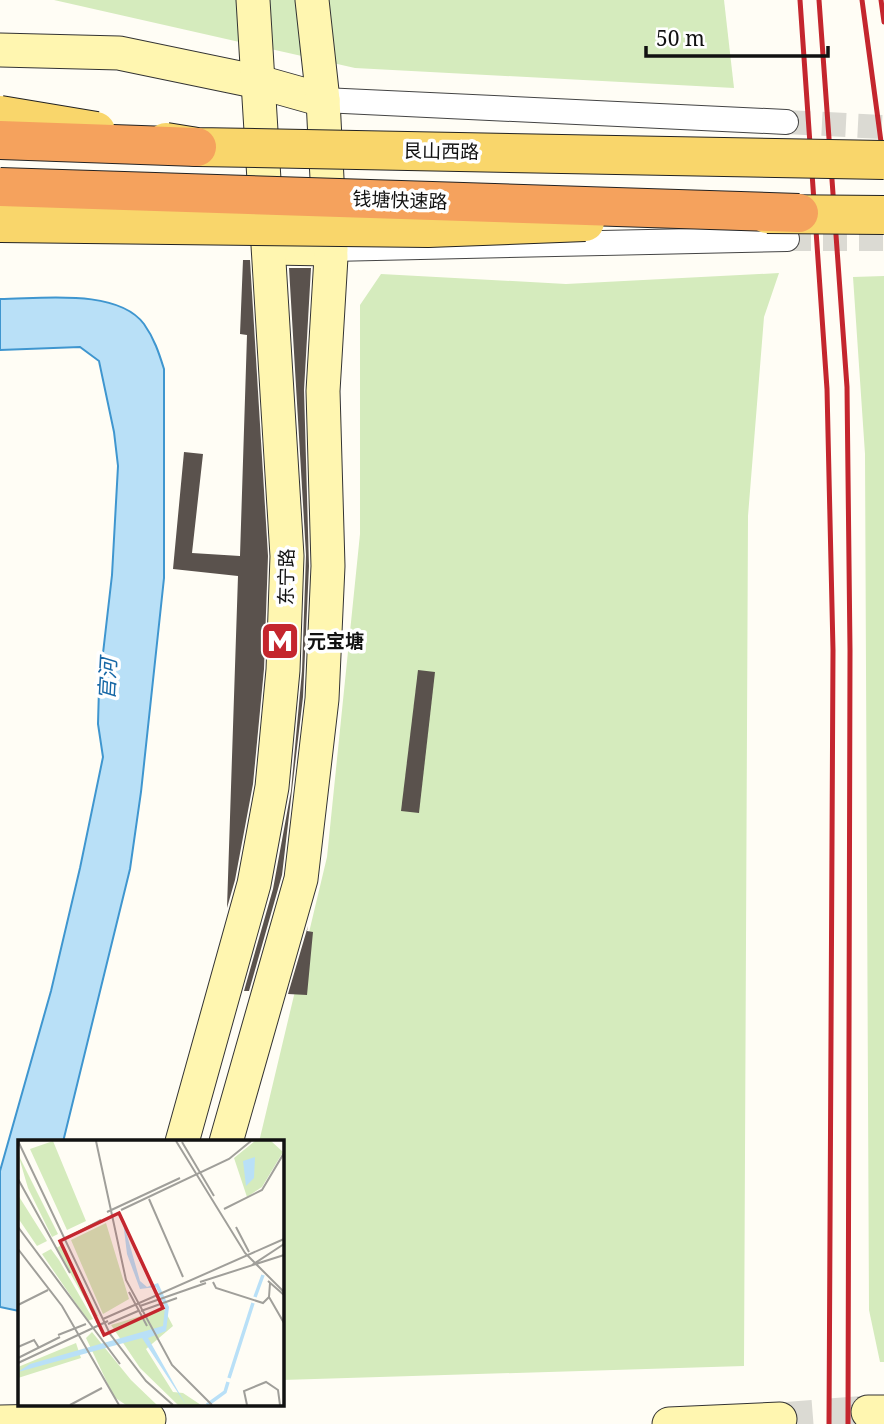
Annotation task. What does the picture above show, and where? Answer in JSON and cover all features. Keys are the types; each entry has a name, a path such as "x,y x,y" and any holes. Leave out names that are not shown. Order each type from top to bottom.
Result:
{"highway":[{"path":"0,140 197,146"},
{"name":"钱塘快速路","path":"0,187 793,226"}],"main road":[{"name":"东宁路","path":"183,1140 254,884 272,787 282,683 287,556 253,0"},
{"path":"227,1140 301,879 322,686 328,566 323,391 331,249 323,100 312,0"},
{"path":"0,50 119,53 259,82 323,100"},
{"name":"艮山西路","path":"0,115 197,146 884,160"},
{"path":"0,223 428,228 793,226 884,215"},
{"path":"269,248 331,249"},
{"path":"0,1422 150,1416"},
{"path":"668,1424 780,1419"}],"street":[{"path":"323,100 786,122"},
{"path":"331,249 793,226"}],"green space":[{"path":"54,0 724,0 734,88 355,68"},
{"path":"779,273 764,317 748,516 744,1366 284,1380 284,1140 259,1140 327,857 360,534 360,305 381,274 566,284"},
{"path":"884,276 884,1362 880,1362 869,1310 865,454 853,277"}],"water":[{"name":"官河","path":"56,297 97,300 132,313 144,324 164,369 164,578 130,869 63,1140 18,1140 18,1311 0,1307 0,1171 51,991 103,757 98,724 99,688 112,575 118,466 114,432 99,361 80,347 0,350 0,299"}],"building":[{"path":"243,260 250,260 268,556 264,669 253,784 227,908 238,576 173,569 184,452 203,454 192,553 240,556 247,335 240,334"},
{"path":"289,268 311,268 304,390 309,566 303,697 282,875 249,991 244,991 273,889 291,791 302,671 306,555"},
{"path":"418,670 435,672 419,813 401,811"},
{"path":"308,926 307,931 313,932 307,995 288,994"}],"tunnel":[{"path":"786,122 884,127"},
{"path":"787,239 884,239"},
{"path":"780,1419 868,1412"}],"railway":[{"path":"800,0 827,389 833,650 829,1424"},
{"path":"819,0 847,387 850,650 848,1424"},
{"path":"862,0 884,164"},
{"path":"881,0 884,22"}],"place":[{"name":"元宝塘","path":"280,641"}]}
